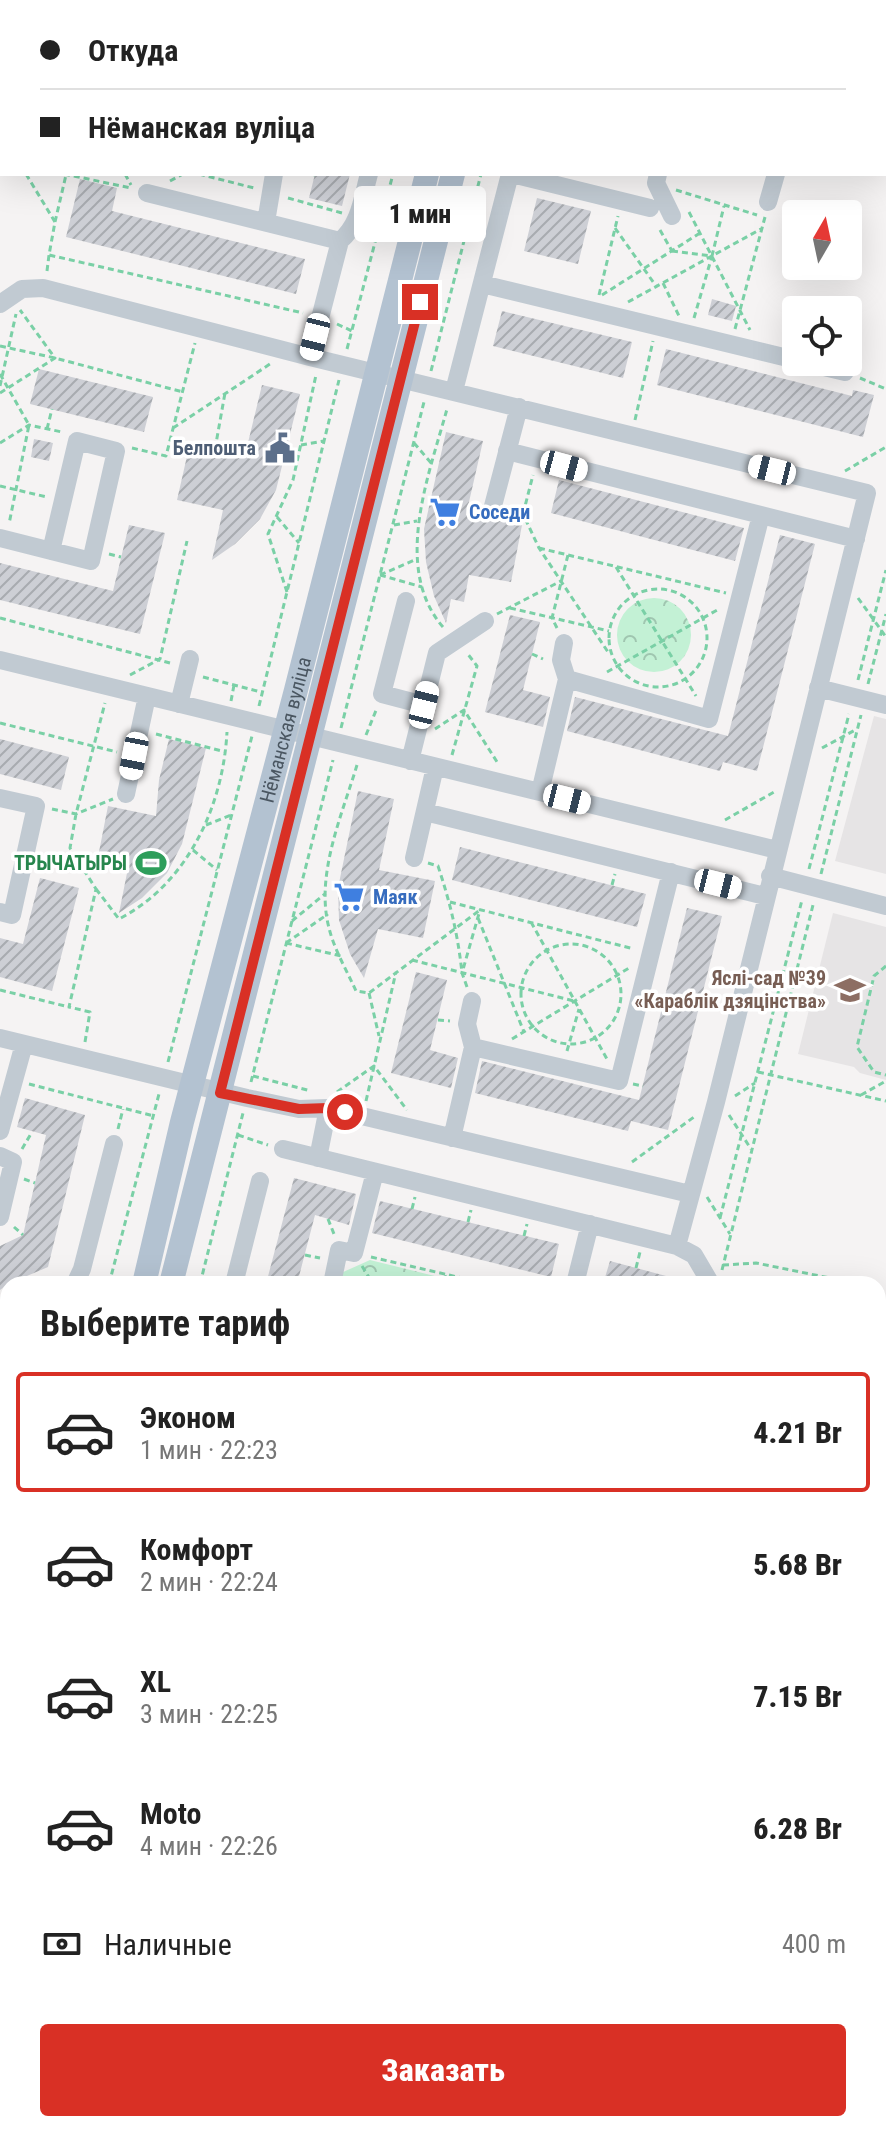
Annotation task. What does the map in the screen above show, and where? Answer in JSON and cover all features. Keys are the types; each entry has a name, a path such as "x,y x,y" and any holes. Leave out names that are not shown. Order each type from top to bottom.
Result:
{"main road":[{"name":"Нёманская вуліца","path":"173,1276 309,736 389,375 427,176"},
{"name":"Нёманская вуліца","path":"146,1276 192,1085 285,730 389,375 452,176"}],"lane":[{"path":"266,222 274,176"},
{"path":"314,358 319,317 340,241 351,232 358,217 368,176"},
{"path":"453,391 510,176"},
{"path":"519,176 650,208"},
{"path":"766,210 775,176"},
{"path":"657,178 672,216"},
{"path":"147,193 340,241"},
{"path":"482,284 782,356"},
{"path":"0,304 22,289 43,288 314,358 867,493 716,1102 677,1246"},
{"path":"493,506 519,407"},
{"path":"3,539 51,551 91,561 116,451 77,441 51,551"},
{"path":"507,451 856,539"},
{"path":"567,679 709,719 761,515"},
{"path":"406,601 382,694 424,705"},
{"path":"412,752 437,653 485,621"},
{"path":"540,792 567,679 561,660 564,643"},
{"path":"0,660 361,749 412,752 442,769 777,850"},
{"path":"179,704 189,665"},
{"path":"818,688 886,705"},
{"path":"126,794 147,696"},
{"path":"414,858 425,812 442,769"},
{"path":"0,798 36,806 12,915 0,912"},
{"path":"425,812 765,896"},
{"path":"473,1047 619,1081 671,872"},
{"path":"770,876 886,906"},
{"path":"452,1138 473,1047 467,1024 472,1001"},
{"path":"0,1038 220,1093 299,1109 326,1099 362,1116 690,1194"},
{"path":"0,1131 24,1044"},
{"path":"318,1158 326,1099"},
{"path":"79,1276 114,1144"},
{"path":"283,1149 677,1246 694,1255 713,1276"},
{"path":"0,1156 13,1162 0,1217"},
{"path":"334,1276 339,1250 354,1253 375,1172"},
{"path":"236,1276 260,1181"},
{"path":"577,1276 590,1224"}],"path":[{"path":"27,176 55,222"},
{"path":"66,176 49,255 319,317 352,331"},
{"path":"75,176 133,189 126,176"},
{"path":"207,176 381,223"},
{"path":"257,714 393,176"},
{"path":"339,735 480,176"},
{"path":"657,178 678,190 725,205 766,210 731,345"},
{"path":"678,190 760,351"},
{"path":"622,201 599,297 700,233"},
{"path":"689,335 725,205"},
{"path":"615,228 656,286"},
{"path":"607,314 761,229"},
{"path":"672,251 712,256"},
{"path":"662,283 689,335"},
{"path":"0,386 17,307 55,358"},
{"path":"632,435 656,326"},
{"path":"199,328 173,428 290,352"},
{"path":"0,346 183,392"},
{"path":"0,393 55,358"},
{"path":"287,592 268,534 293,480 314,358"},
{"path":"1,375 29,425 3,539"},
{"path":"855,376 886,389"},
{"path":"442,769 477,666 457,639 441,626 428,606 417,559 417,521 453,391"},
{"path":"215,449 226,392"},
{"path":"47,429 52,409"},
{"path":"0,443 29,425"},
{"path":"301,445 324,441"},
{"path":"413,442 432,464"},
{"path":"828,484 886,447"},
{"path":"538,459 523,514 539,548 610,655 626,676 649,687 661,688 685,680 704,658 708,645 704,617 686,597 670,590 646,590 633,595 617,610 609,631 610,655"},
{"path":"0,486 62,501"},
{"path":"493,506 523,514"},
{"path":"277,517 299,543"},
{"path":"392,525 417,521"},
{"path":"187,541 160,659 110,687 76,814 70,848 119,919 141,908 163,887 193,850 206,825 226,752 227,716 234,685"},
{"path":"539,548 740,597"},
{"path":"552,618 568,555"},
{"path":"380,575 417,559"},
{"path":"616,567 709,719"},
{"path":"380,575 423,587"},
{"path":"670,590 672,580"},
{"path":"485,621 561,581"},
{"path":"845,582 886,637"},
{"path":"586,684 740,597"},
{"path":"510,608 609,631"},
{"path":"718,1276 723,1265 886,614"},
{"path":"0,618 189,665 234,685 262,693"},
{"path":"382,694 361,749 330,856 326,893 329,927 356,991 369,993 480,910"},
{"path":"412,752 464,710"},
{"path":"464,710 511,786"},
{"path":"0,723 134,756"},
{"path":"165,1070 254,727"},
{"path":"800,759 857,728"},
{"path":"140,729 226,752"},
{"path":"249,1090 336,749"},
{"path":"705,832 795,780"},
{"path":"36,806 76,814 126,794"},
{"path":"206,825 231,815"},
{"path":"193,850 217,870"},
{"path":"414,858 438,866 457,927 462,973 472,1001"},
{"path":"69,1007 96,889"},
{"path":"292,921 326,893"},
{"path":"450,902 653,954"},
{"path":"462,973 480,910"},
{"path":"286,943 328,914"},
{"path":"478,918 524,1032"},
{"path":"531,922 619,1081"},
{"path":"580,945 582,936"},
{"path":"286,943 341,956"},
{"path":"559,945 580,945 600,953 610,963 621,989 620,1004 607,1029 595,1038 569,1044 555,1042 533,1027 521,1002 521,988 529,966 546,950 559,945"},
{"path":"492,1051 653,954"},
{"path":"412,960 574,1001"},
{"path":"861,1095 885,1080 874,1072 857,1047 874,976 886,966"},
{"path":"362,1116 396,972"},
{"path":"0,990 90,1012 84,1042 97,1045"},
{"path":"369,993 380,1040"},
{"path":"563,1068 579,1009"},
{"path":"163,1059 170,1055"},
{"path":"253,1076 326,1099 374,1066"},
{"path":"374,1066 422,1130"},
{"path":"758,1072 886,1101"},
{"path":"14,1080 154,1116"},
{"path":"612,1175 716,1102 725,1103 755,1083"},
{"path":"111,1276 161,1084"},
{"path":"202,1276 246,1104"},
{"path":"114,1144 124,1108"},
{"path":"742,1133 751,1149"},
{"path":"238,1135 269,1145 260,1181"},
{"path":"720,1218 730,1234"},
{"path":"354,1253 455,1276"},
{"path":"354,1253 368,1276"},
{"path":"723,1265 756,1263 820,1276"}],"shaded area":[{"path":"874,716 886,719 886,874 835,861"},
{"name":"Яслі-сад №39 «Караблік дзяцінства»","path":"833,913 886,927 886,1080 860,1073 854,1067 798,1054"}],"green space":[{"path":"654,598 668,601 680,609 688,621 691,635 688,649 680,661 668,669 654,672 640,669 628,661 620,649 617,635 620,621 628,609 640,601"},
{"path":"370,1260 435,1276 341,1276 341,1273"}],"building":[{"path":"314,176 350,176 342,206 309,198"},
{"path":"80,179 117,188 112,211 305,259 296,294 66,237"},
{"path":"537,198 591,211 578,264 524,251"},
{"path":"712,299 736,306 732,321 708,315"},
{"path":"502,311 632,342 623,378 493,346"},
{"path":"666,349 852,396 853,390 874,395 863,437 657,385"},
{"path":"39,369 153,397 144,432 30,404"},
{"path":"262,385 300,394 276,490 260,519 235,544 212,560 223,510 177,500 190,443 245,455"},
{"path":"446,432 483,441 466,515 522,525 511,582 469,575 464,602 451,599 446,623 434,596 426,562 424,529"},
{"path":"34,439 53,443 49,461 31,457"},
{"path":"559,480 744,528 735,561 551,513"},
{"path":"129,525 165,533 140,634 0,600 0,563 113,591"},
{"path":"780,535 815,544 757,771 723,762 720,771 567,731 575,697 728,736"},
{"path":"510,615 540,622 523,690 550,697 543,727 485,712"},
{"path":"0,739 69,757 61,790 0,774"},
{"path":"169,739 206,748 182,844 167,873 142,898 119,913 129,863 98,857 108,806 156,816 159,780"},
{"path":"358,791 394,799 379,870 435,881 423,938 378,929 364,978 350,954 339,920 338,888"},
{"path":"460,847 646,894 637,927 452,880"},
{"path":"40,878 79,888 52,991 0,977 0,938 23,944"},
{"path":"687,908 722,916 668,1130 631,1121 628,1131 475,1093 482,1061 639,1100"},
{"path":"416,972 447,980 430,1050 458,1058 451,1088 391,1073"},
{"path":"25,1098 85,1115 48,1267 27,1276 0,1276 0,1246 23,1235 46,1135 17,1127"},
{"path":"294,1178 356,1194 349,1225 315,1215 299,1276 268,1276"},
{"path":"380,1201 559,1244 551,1276 547,1276 372,1233"},
{"path":"610,1261 666,1276 605,1276"}],"place":[{"name":"Белпошта","path":"280,448"},
{"name":"Соседи","path":"445,512"},
{"name":"ТРЫЧАТЫРЫ","path":"151,863"},
{"name":"Маяк","path":"349,897"},
{"name":"Яслі-сад №39 «Караблік дзяцінства»","path":"850,990"}],"route":[{"path":"345,1112 328,1108 299,1109 220,1093 420,302"}]}
